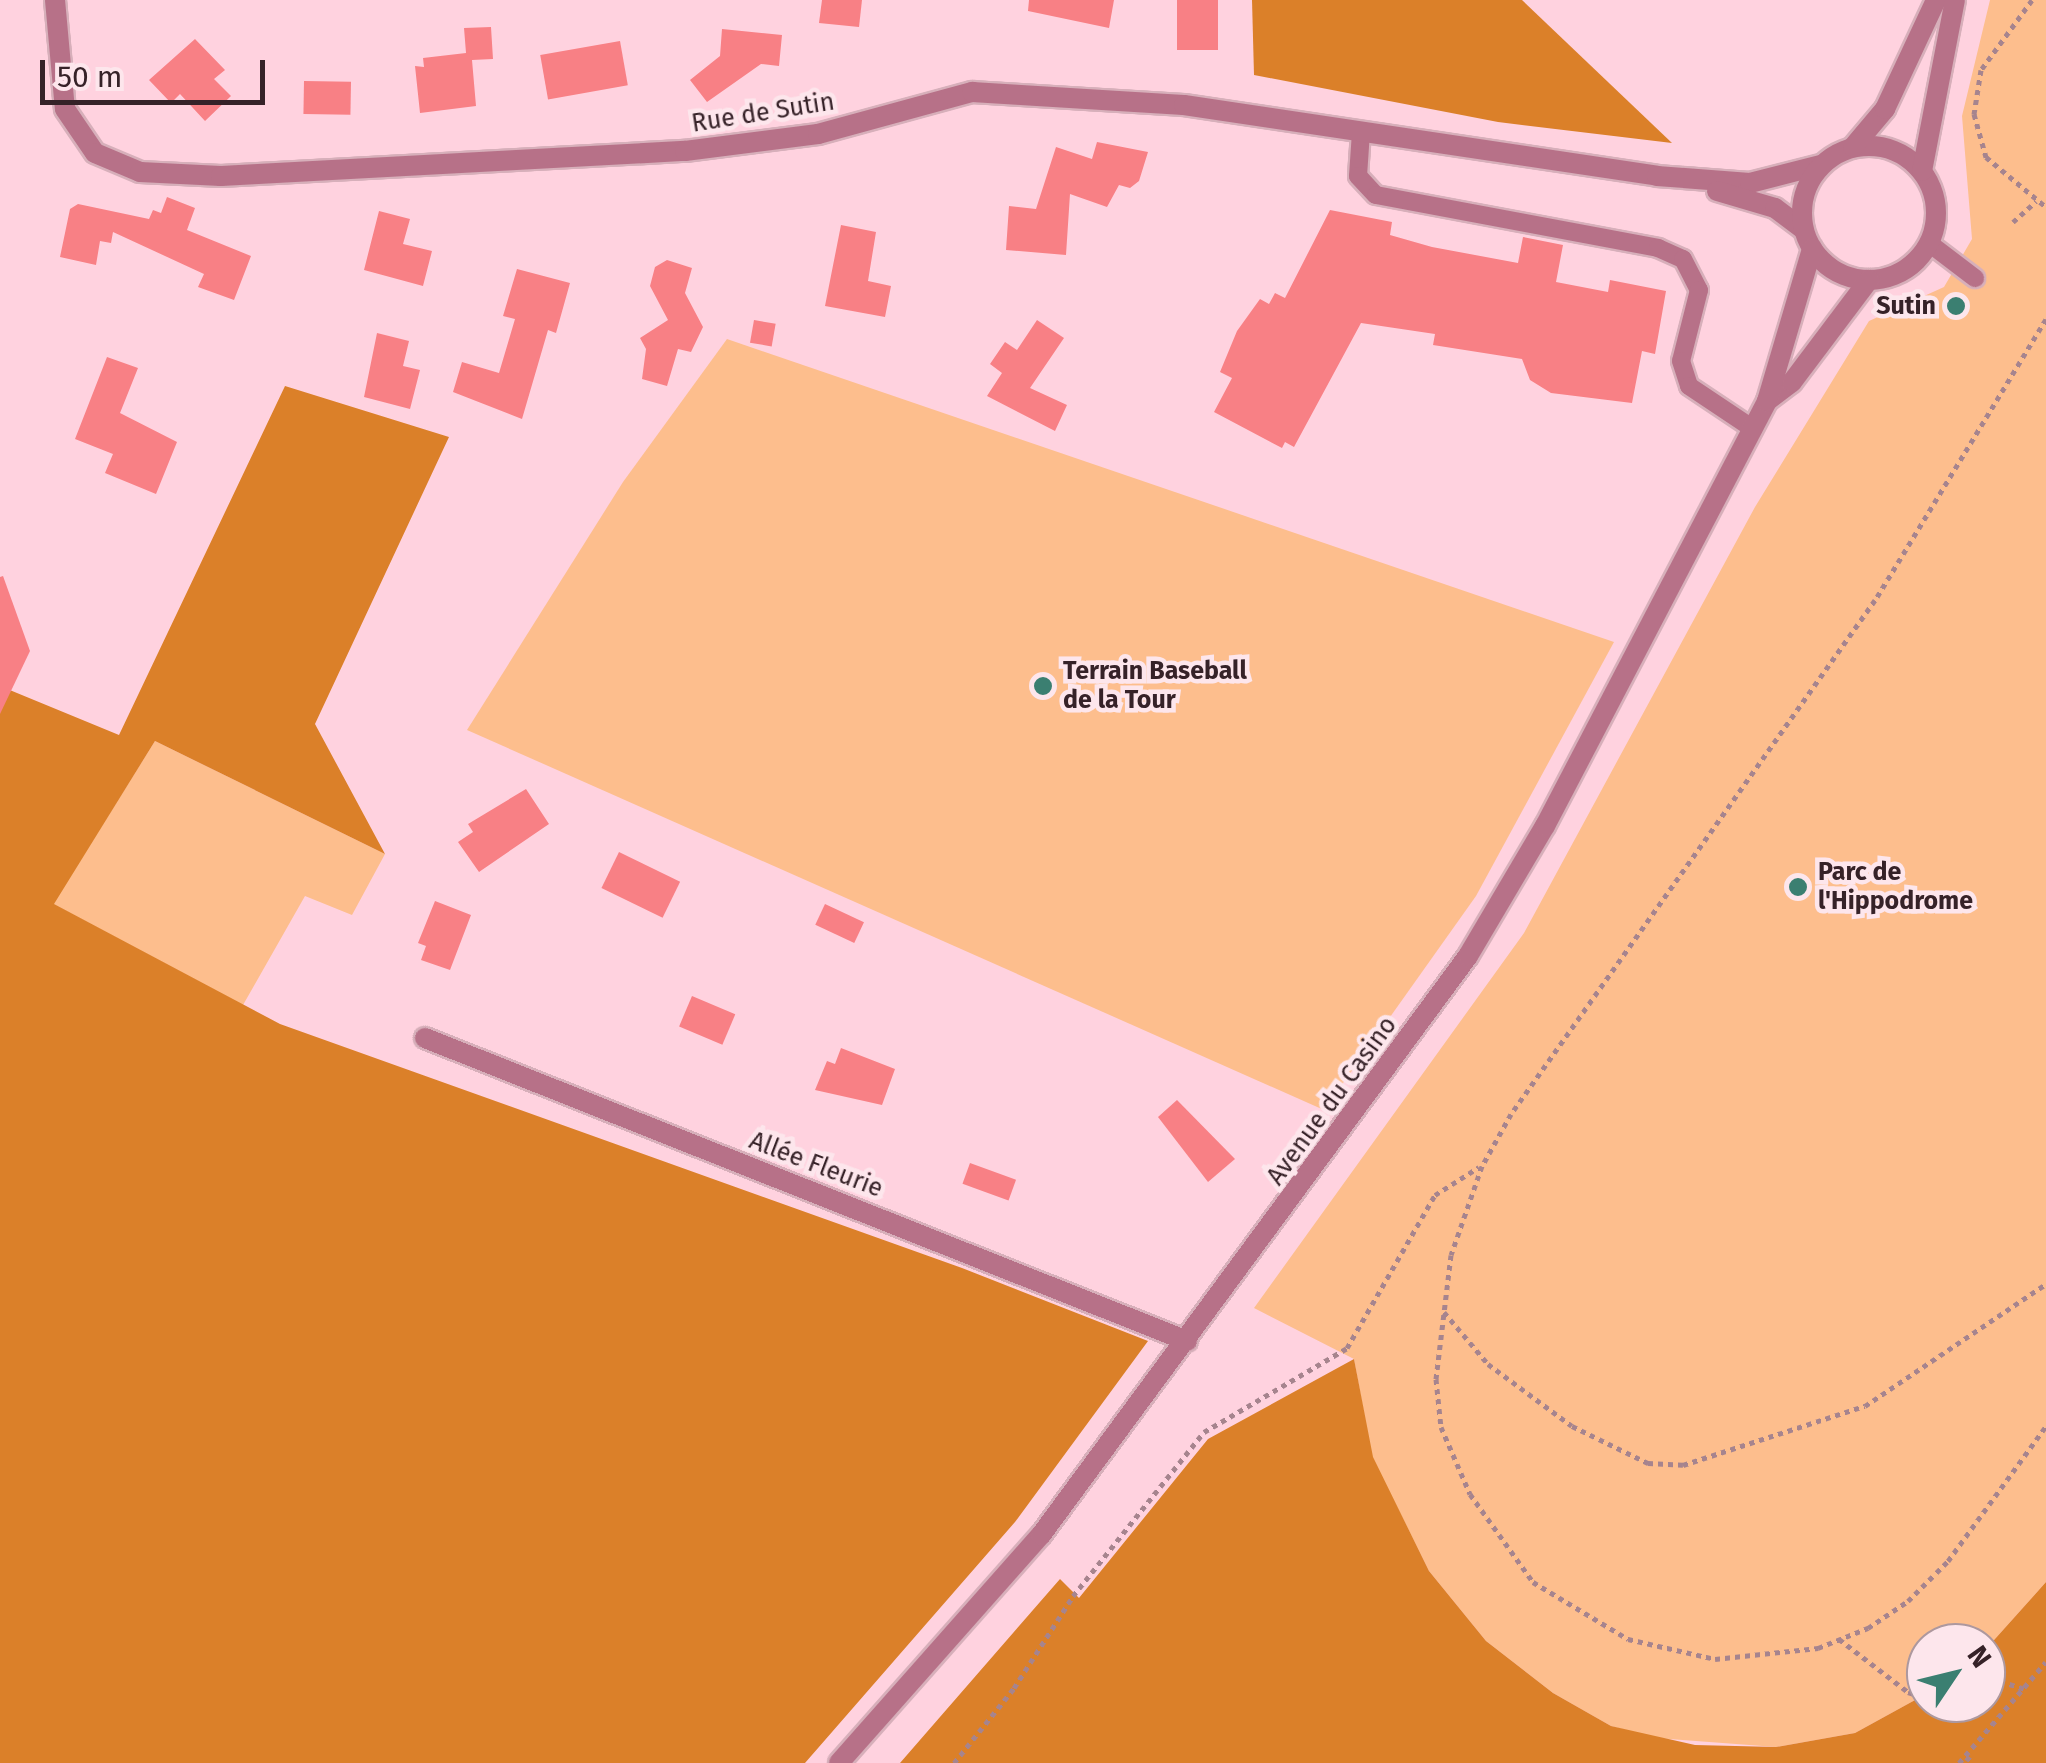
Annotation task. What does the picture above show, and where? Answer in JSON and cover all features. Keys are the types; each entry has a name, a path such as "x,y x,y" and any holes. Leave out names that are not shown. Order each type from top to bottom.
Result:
{"street":[{"name":"Rue de Sutin","path":"55,0 64,109 96,153 140,172 221,176 685,151 818,134 972,92 1184,105 1657,176 1750,183 1820,166"},
{"path":"1936,0 1885,109 1853,147 1820,166 1807,184 1803,228 1812,249 1827,266 1869,280 1904,270 1929,243 1936,206 1922,171 1955,0"},
{"path":"1853,147 1891,149 1922,171"},
{"name":"Rue de Sutin","path":"1657,176 1774,208 1803,228"},
{"path":"1766,401 1812,249"},
{"path":"1766,401 1792,382 1869,280"},
{"name":"Avenue du Casino","path":"839,1763 1042,1536 1468,956 1544,826 1766,401"},
{"name":"Allée Fleurie","path":"425,1038 1187,1341"}],"lane":[{"path":"1361,132 1358,176 1376,195 1658,248 1682,260 1700,290 1681,361 1689,386 1752,428"},
{"path":"1929,243 1975,278"}],"path":[{"path":"2032,0 1981,70 1974,114 1986,157 2046,207"},
{"path":"2012,222 2036,201"},
{"path":"2046,320 1874,600 1528,1087 1482,1166 1451,1255 1436,1378 1442,1427 1470,1494 1533,1582 1628,1639 1716,1659 1784,1655 1839,1639 1908,1601 1948,1560 2046,1426"},
{"path":"954,1763 1014,1688 1073,1596 1204,1432 1348,1348 1435,1194 1482,1166"},
{"path":"1444,1312 1488,1364 1572,1426 1648,1463 1683,1465 1865,1406 2046,1284"},
{"path":"1839,1639 1906,1690"},
{"path":"1959,1763 2046,1662"},
{"path":"2006,1683 2024,1689"},
{"path":"1966,1757 1974,1763"}],"shaded area":[{"path":"1252,0 1522,0 1672,143 1498,122 1254,75"},
{"name":"Parc de l'Hippodrome","path":"1990,0 2046,0 2046,1582 2006,1627 2006,1623 1906,1623 1906,1705 1855,1733 1776,1747 1656,1738 1611,1726 1553,1693 1486,1641 1429,1571 1372,1457 1354,1359 1254,1308 1524,933 1755,507 1869,321 1944,287 1972,239 1962,116"},
{"name":"Terrain Baseball de la Tour","path":"727,339 1614,642 1476,896 1324,1110 467,730 623,482"},
{"path":"285,386 449,437 315,724 385,854 155,741 54,904 280,1024 962,1268 1148,1341 1015,1522 805,1763 0,1763 0,686 119,735"},
{"path":"155,741 385,854 352,915 305,896 243,1005 53,904"},
{"path":"1354,1359 1373,1457 1429,1571 1486,1641 1553,1693 1611,1726 1695,1745 1776,1747 1855,1733 1906,1705 1906,1723 2006,1723 2006,1627 2046,1582 2046,1763 900,1763 1060,1579 1079,1598 1208,1439"}],"building":[{"path":"822,0 862,0 859,27 819,23"},
{"path":"1029,0 1114,0 1109,28 1028,11"},
{"path":"1177,0 1218,0 1218,50 1177,50"},
{"path":"491,27 493,59 472,60 476,106 420,113 415,66 424,67 423,58 466,53 464,28"},
{"path":"722,29 782,35 779,66 761,64 707,102 690,80 720,56"},
{"path":"195,39 225,70 214,79 231,96 205,121 180,94 171,103 149,80"},
{"path":"620,41 628,85 548,99 540,55"},
{"path":"304,81 351,82 350,115 303,114"},
{"path":"1097,142 1148,152 1139,181 1130,188 1119,185 1107,207 1070,194 1066,255 1006,250 1009,206 1036,209 1056,147 1092,159"},
{"path":"167,197 195,208 187,230 251,256 234,300 198,287 204,274 113,232 111,243 100,241 96,265 60,257 70,209 78,204 149,219 153,210 161,213"},
{"path":"1330,210 1392,222 1390,235 1432,247 1518,263 1523,237 1563,245 1556,282 1608,292 1610,280 1666,291 1655,354 1642,351 1632,403 1551,393 1530,380 1522,359 1433,345 1435,334 1361,323 1294,447 1285,442 1282,448 1214,412 1232,378 1220,372 1237,331 1260,299 1269,304 1275,293 1285,298"},
{"path":"379,211 410,219 403,244 432,251 423,286 364,270"},
{"path":"841,225 876,232 868,281 891,286 885,317 825,306"},
{"path":"667,260 692,268 685,293 703,327 691,352 678,349 667,386 642,379 646,349 640,338 668,320 650,286 655,267"},
{"path":"517,269 570,283 556,333 548,330 522,419 453,392 462,362 499,373 515,319 503,316"},
{"path":"754,320 776,324 772,346 750,343"},
{"path":"1037,320 1064,338 1030,388 1067,405 1055,431 987,396 1002,373 990,364 1005,342 1017,350"},
{"path":"377,333 409,341 403,366 420,370 410,409 364,397"},
{"path":"107,357 138,368 120,413 177,442 156,494 105,473 113,454 75,439"},
{"path":"3,576 30,651 0,714 0,577"},
{"path":"526,789 549,824 479,872 458,842 473,832 468,824"},
{"path":"619,852 680,882 663,918 601,888"},
{"path":"435,901 471,915 450,970 421,960 426,946 418,943"},
{"path":"825,904 864,922 854,943 815,925"},
{"path":"692,996 735,1014 722,1045 679,1026"},
{"path":"841,1048 895,1069 882,1105 815,1090 827,1061 835,1064"},
{"path":"1177,1100 1235,1159 1208,1182 1158,1117"},
{"path":"970,1163 1016,1180 1009,1200 962,1184"}],"place":[{"name":"Sutin","path":"1956,306"},
{"name":"Terrain Baseball de la Tour","path":"1043,686"},
{"name":"Parc de l'Hippodrome","path":"1798,887"}]}
